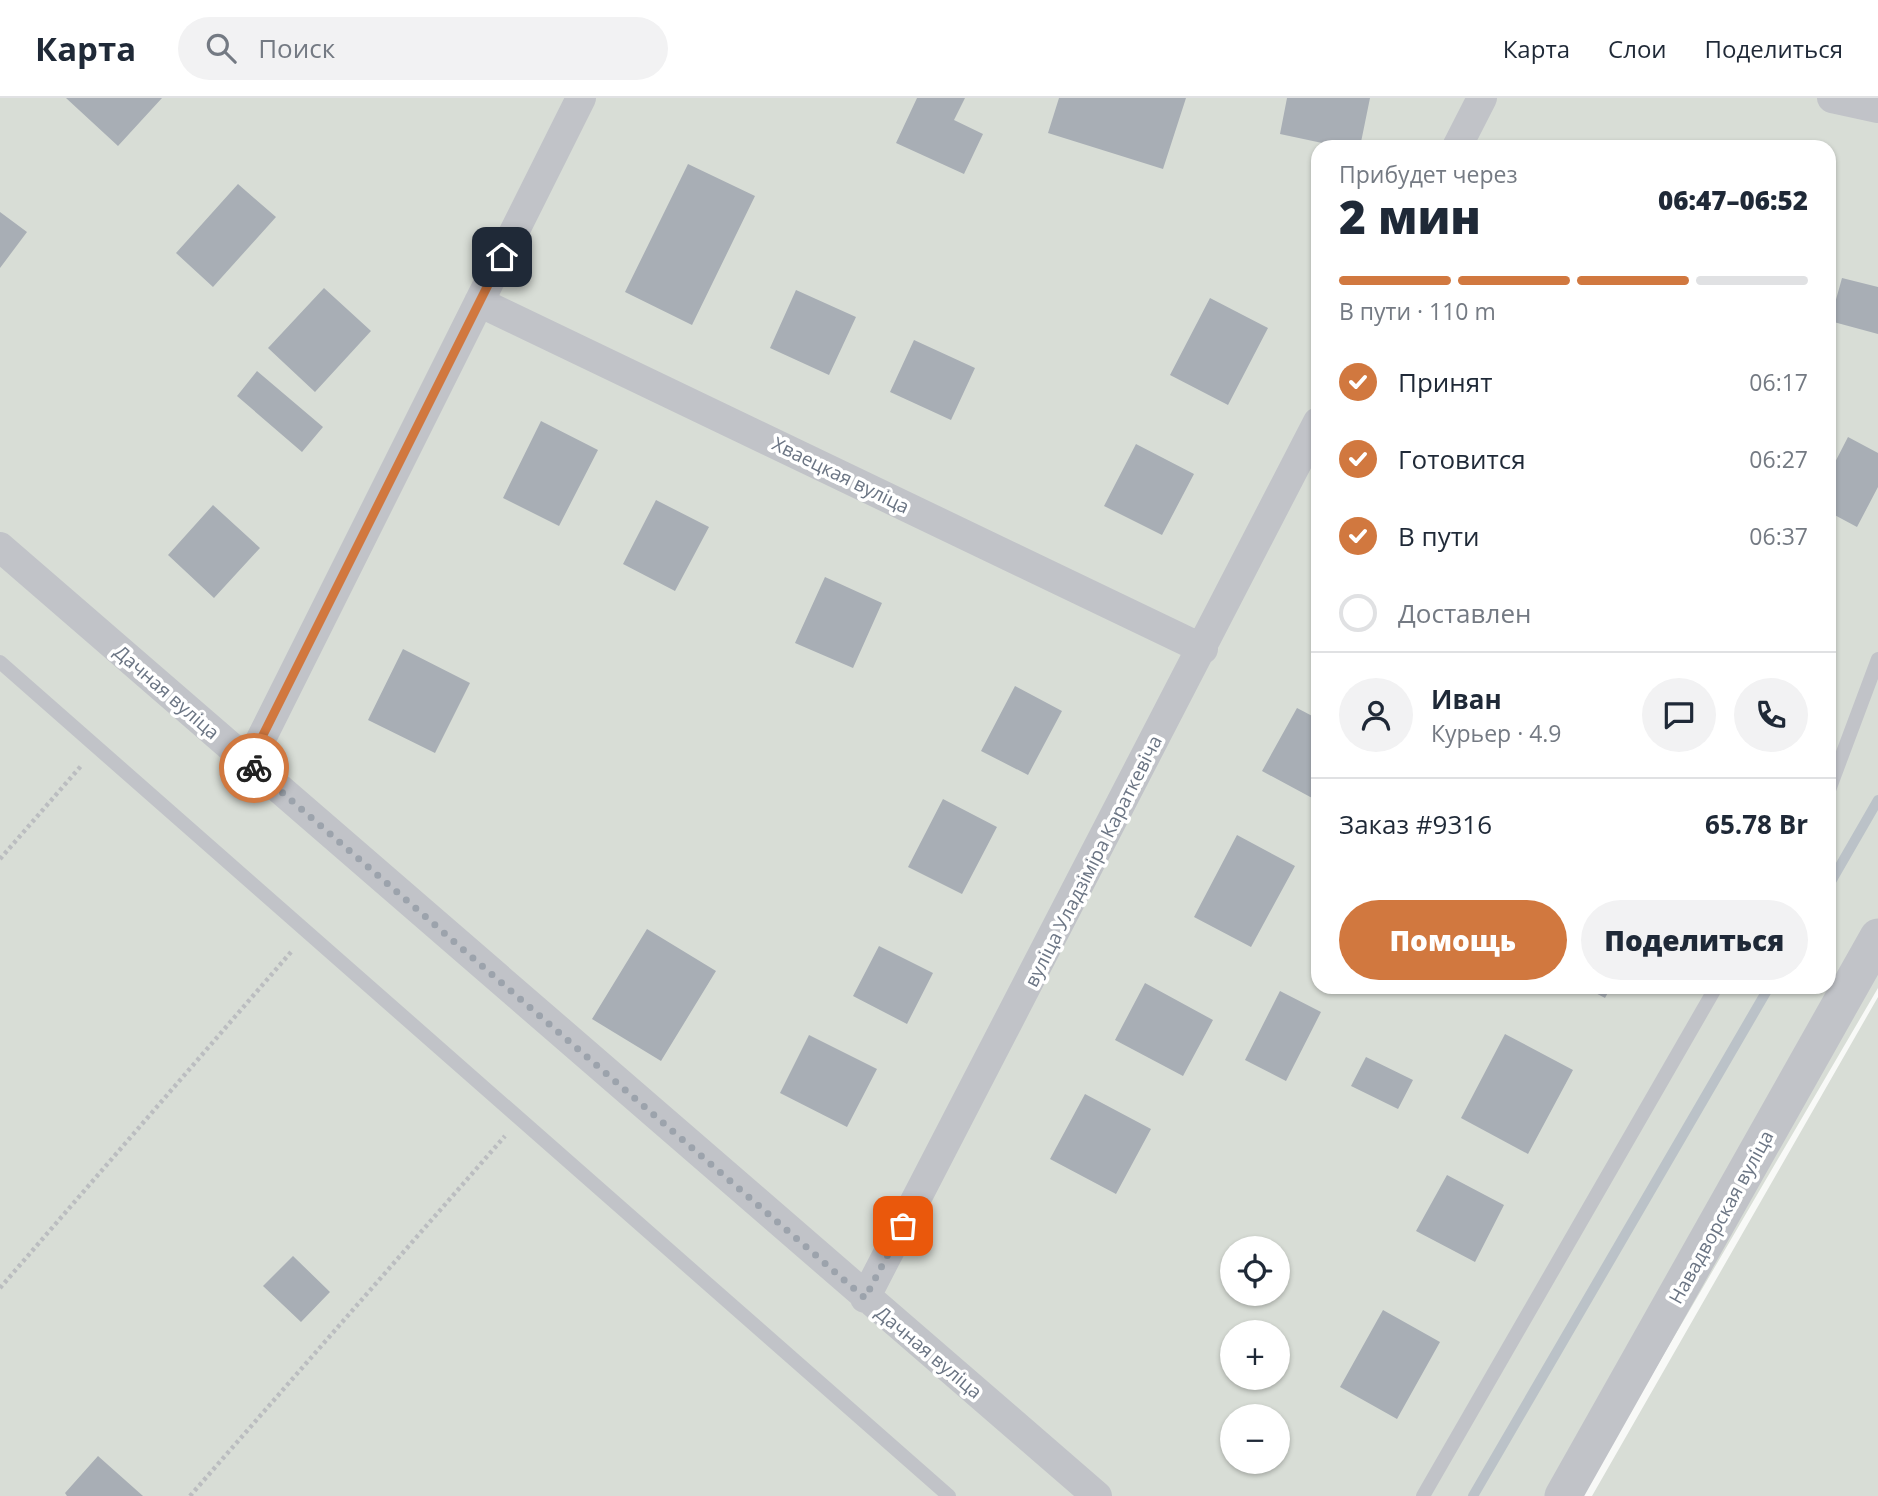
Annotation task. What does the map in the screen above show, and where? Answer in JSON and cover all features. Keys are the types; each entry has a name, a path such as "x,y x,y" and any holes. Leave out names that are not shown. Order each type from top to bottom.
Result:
{"street":[{"path":"249,763 581,98"},
{"path":"1461,140 1482,98"},
{"path":"1832,98 1878,108"},
{"name":"Хваецкая вуліца","path":"479,302 1203,649"},
{"name":"вуліца Уладзіміра Караткевіча","path":"865,1298 1311,436"},
{"name":"Дачная вуліца","path":"0,547 1097,1496"},
{"name":"Навадворская вуліца","path":"1563,1496 1878,937"}],"lane":[{"path":"1836,771 1878,659"},
{"path":"0,662 948,1496"},
{"path":"1423,1496 1712,994"}],"path":[{"path":"0,859 77,769 101,751"},
{"path":"0,1288 307,932"},
{"path":"190,1496 519,1119"}],"shaded area":[{"path":"0,98 1878,98 1878,988 1581,1496 0,1496"},
{"path":"1878,997 1878,1496 1592,1496"}],"building":[{"path":"66,98 162,98 118,146"},
{"path":"917,98 965,98 954,120 983,134 964,174 896,143"},
{"path":"1059,98 1186,98 1163,169 1048,133"},
{"path":"1287,98 1370,98 1361,140 1311,141 1280,134"},
{"path":"688,164 755,196 692,325 625,292"},
{"path":"238,184 276,217 213,287 176,253"},
{"path":"0,212 27,232 0,268"},
{"path":"1842,278 1878,287 1878,334 1836,323 1836,300"},
{"path":"324,288 371,331 315,392 268,348"},
{"path":"796,290 856,317 829,375 770,348"},
{"path":"1210,298 1268,328 1228,405 1170,375"},
{"path":"914,340 975,368 951,420 890,392"},
{"path":"257,371 323,427 302,452 237,396"},
{"path":"541,421 598,450 559,526 503,498"},
{"path":"1848,437 1878,453 1878,487 1857,527 1836,516 1836,460"},
{"path":"1136,444 1194,474 1162,535 1104,506"},
{"path":"656,500 709,527 675,591 623,564"},
{"path":"213,505 260,548 214,598 168,555"},
{"path":"825,577 882,603 853,668 795,643"},
{"path":"403,649 470,683 435,753 368,720"},
{"path":"1015,686 1062,711 1028,775 981,751"},
{"path":"1297,708 1311,715 1311,797 1262,771"},
{"path":"943,799 997,827 962,894 908,867"},
{"path":"1237,835 1295,866 1251,947 1194,917"},
{"path":"647,929 716,971 661,1061 592,1019"},
{"path":"879,946 933,973 907,1024 853,996"},
{"path":"1145,983 1213,1020 1183,1076 1115,1040"},
{"path":"1280,991 1321,1012 1286,1081 1245,1060"},
{"path":"1505,1034 1573,1070 1528,1154 1461,1118"},
{"path":"809,1035 877,1069 847,1127 780,1093"},
{"path":"1366,1057 1413,1080 1398,1109 1351,1086"},
{"path":"1085,1094 1151,1129 1116,1194 1050,1159"},
{"path":"1447,1175 1504,1205 1475,1262 1416,1231"},
{"path":"293,1256 330,1292 301,1322 263,1286"},
{"path":"1383,1310 1440,1342 1397,1419 1340,1387"},
{"path":"98,1456 143,1496 67,1496 65,1493"}],"waterway":[{"path":"1836,873 1878,800"},
{"path":"1473,1496 1765,994"}],"way so far":[{"path":"254,768 865,1298 903,1226"}],"route":[{"path":"254,768 249,763 502,257"}]}
